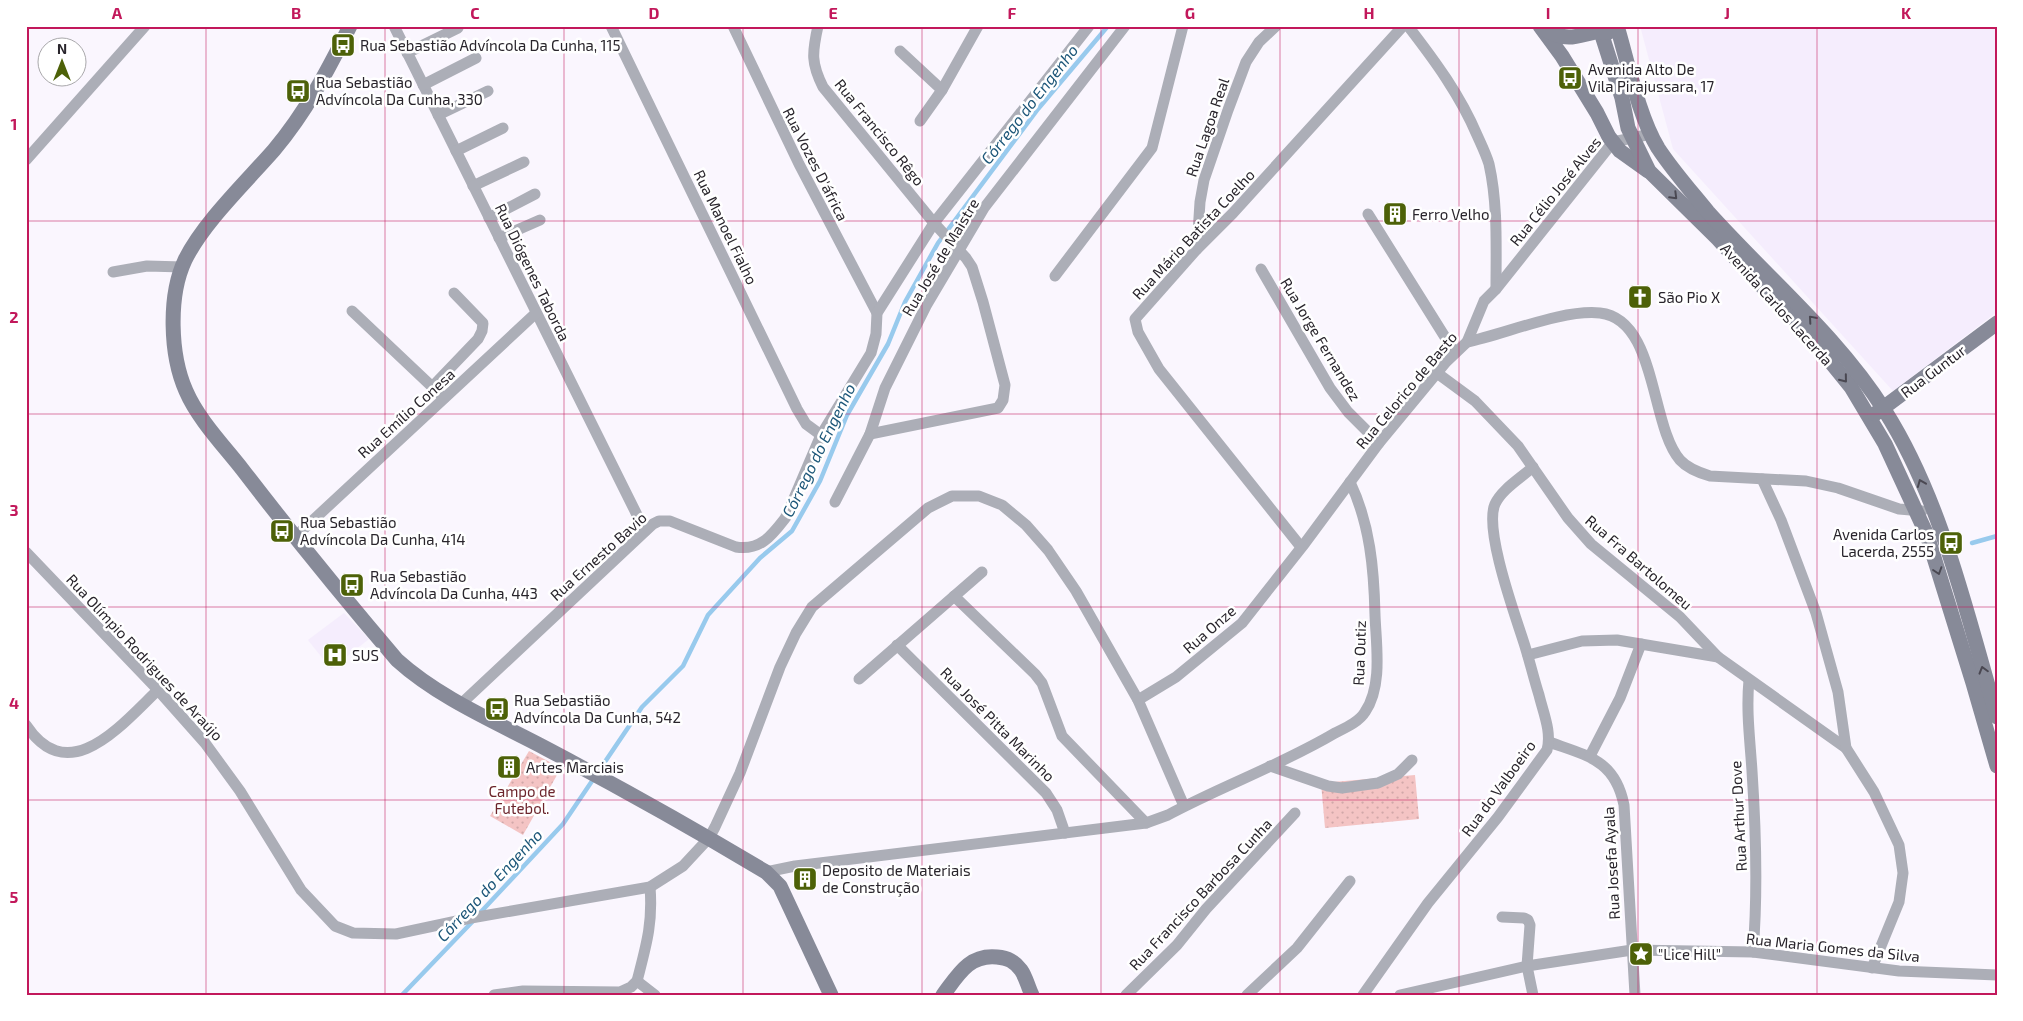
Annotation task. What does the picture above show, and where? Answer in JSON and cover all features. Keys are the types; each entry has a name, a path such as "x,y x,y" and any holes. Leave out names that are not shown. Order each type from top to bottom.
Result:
{"main road":[{"path":"350,26 330,67 294,125 199,238 183,267 177,289 173,317 175,345 186,391 207,423 397,660 414,675 462,703 587,770 766,872 780,886 831,995"},
{"path":"1540,27 1556,35 1571,37 1595,30 1619,33"},
{"path":"1540,27 1564,59 1613,142 1620,151 1649,171"},
{"path":"1564,59 1595,30"},
{"name":"Avenida Carlos Lacerda","path":"1595,30 1622,98 1631,133 1649,171 1718,239 1804,329 1851,387 1885,444 1927,535 1997,766"},
{"name":"Avenida Carlos Lacerda","path":"1619,33 1649,129 1673,170 1736,242 1809,316 1844,357 1884,409 1912,461 1933,510 1997,717"},
{"path":"1597,112 1609,125 1631,133 1649,129"},
{"name":"Rua Guntur","path":"1870,417 1884,409 1997,323"},
{"path":"943,995 966,966 977,958 991,956 1008,958 1013,962 1021,970 1032,995"}],"street":[{"path":"26,158 145,26"},
{"name":"Rua Diógenes Taborda","path":"394,26 646,531"},
{"name":"Rua Manoel Fialho","path":"611,26 797,409 806,424 821,435"},
{"name":"Rua Vozes D'áfrica","path":"733,26 799,164 877,313"},
{"name":"Rua Francisco Rêgo","path":"818,26 812,58 815,71 823,88 972,267 1005,384 1002,404 1000,407 992,410 870,434"},
{"path":"920,121 942,90 978,26"},
{"path":"821,435 871,353 876,334 877,313 937,226 1089,26"},
{"name":"Rua José de Maistre","path":"835,502 870,434 885,388 957,247 984,208 1125,26"},
{"path":"1055,276 1152,148 1183,26"},
{"name":"Rua Lagoa Real","path":"1198,249 1200,202 1204,180 1225,118 1246,62 1259,42 1276,26"},
{"name":"Rua Mário Batista Coelho","path":"1303,545 1159,369 1138,332 1135,323 1136,318 1198,249 1403,26"},
{"path":"1408,26 1460,98 1488,161 1495,207 1496,289"},
{"path":"407,53 458,28"},
{"path":"900,51 942,90"},
{"path":"423,86 476,58"},
{"path":"438,115 488,91"},
{"path":"456,151 503,128"},
{"name":"Rua Célio José Alves","path":"1496,289 1613,142 1631,133"},
{"path":"473,186 524,162"},
{"path":"489,218 535,194"},
{"path":"1368,214 1455,353"},
{"path":"499,238 540,220"},
{"path":"113,272 147,266 183,267"},
{"name":"Rua Jorge Fernandez","path":"1261,269 1330,388 1348,412 1379,443"},
{"name":"Rua Celorico de Basto","path":"1303,545 1379,443 1437,373 1467,342 1480,308 1496,289"},
{"path":"432,387 478,339 482,331 482,324 454,293"},
{"path":"352,311 444,398"},
{"name":"Rua Emílio Conesa","path":"296,536 536,313"},
{"path":"1467,342 1577,313 1602,313 1614,318 1625,326 1636,338 1644,357 1671,443 1681,461 1699,473 1710,476 1806,481 1838,488 1885,505 1917,512 1933,510"},
{"name":"Rua Fra Bartolomeu","path":"1437,373 1476,401 1518,446 1568,518 1591,544 1680,617 1718,657 1846,748"},
{"name":"Rua Ernesto Bavio","path":"462,703 659,521 670,521 736,547 748,549 758,546 786,517 821,435"},
{"name":"Rua do Valboeiro","path":"1363,995 1428,903 1520,788 1547,750 1549,742 1547,725 1528,655 1502,575 1492,517 1495,504 1504,492 1533,467"},
{"path":"1762,478 1781,520 1816,613 1838,692 1846,748 1878,800 1894,834 1902,861 1902,884 1899,902 1872,968"},
{"name":"Rua Outiz","path":"766,872 794,866 1146,823 1318,743 1350,724 1365,713 1372,697 1376,666 1374,582 1368,536 1356,495 1350,482"},
{"name":"Rua Olímpio Rodrigues de Araújo","path":"26,552 158,690 205,743 240,791 301,890 335,926 353,933 396,934 471,918 650,887 683,866 709,838 740,773 780,667 796,633 812,607 928,508 952,496 970,495 990,499 1002,505 1026,525 1048,550 1076,590 1138,700 1184,806"},
{"name":"Rua Onze","path":"1138,700 1176,677 1242,622 1303,545"},
{"path":"859,679 982,572"},
{"path":"954,596 1035,674 1042,683 1062,736 1146,823"},
{"path":"1528,655 1582,640 1617,640 1718,657"},
{"path":"1590,756 1620,698 1641,644"},
{"name":"Rua José Pitta Marinho","path":"897,645 1046,793 1057,810 1065,834"},
{"name":"Rua Arthur Dove","path":"1749,680 1747,708 1752,771 1756,876 1753,952"},
{"path":"26,725 40,742 51,749 62,752 78,752 90,748 114,732 158,690"},
{"name":"Rua Josefa Ayala","path":"1549,742 1590,756 1618,781 1624,805 1635,995"},
{"path":"1270,766 1328,786 1342,788 1378,783 1398,774 1412,760"},
{"name":"Rua Francisco Barbosa Cunha","path":"1126,995 1177,946 1206,909 1296,813"},
{"path":"1247,995 1297,948 1350,880"},
{"path":"494,995 523,991 620,992 630,987 637,981 650,927 652,910 650,887"},
{"path":"1502,917 1524,918 1528,920 1530,925 1527,966 1533,995"},
{"name":"Rua Maria Gomes da Silva","path":"1400,995 1436,991 1527,966 1632,950 1753,952 1899,971 1997,975"},
{"path":"637,981 656,995"}],"shaded area":[{"path":"1640,26 1997,26 1997,312 1893,391 1673,149"},
{"name":"SUS","path":"344,613 369,639 331,669 308,640"}],"green space":[{"name":"Campo de Futebol.","path":"529,751 561,768 523,835 490,816"},
{"path":"1415,775 1419,819 1325,828 1321,783"}],"waterway":[{"name":"Córrego do Engenho","path":"479,914 563,824 642,707 683,666 708,615 760,558 792,531 820,481 847,415 888,344 905,302 938,243 1038,109 1108,26"},
{"path":"1972,543 1997,536"},
{"name":"Córrego do Engenho","path":"402,995 474,920"}],"place":[{"name":"Rua Sebastião Advíncola Da Cunha, 115","path":"343,45"},
{"name":"Avenida Alto De Vila Pirajussara, 17","path":"1570,78"},
{"name":"Rua Sebastião Advíncola Da Cunha, 330","path":"298,91"},
{"name":"Ferro Velho","path":"1395,214"},
{"name":"São Pio X","path":"1640,297"},
{"name":"Rua Sebastião Advíncola Da Cunha, 414","path":"282,531"},
{"name":"Avenida Carlos Lacerda, 2555","path":"1951,543"},
{"name":"Rua Sebastião Advíncola Da Cunha, 443","path":"352,585"},
{"name":"SUS","path":"335,655"},
{"name":"Rua Sebastião Advíncola Da Cunha, 542","path":"497,709"},
{"name":"Artes Marciais","path":"509,767"},
{"name":"Deposito de Materiais de Construção","path":"805,879"},
{"name":"\"Lice Hill\"","path":"1641,954"}]}
